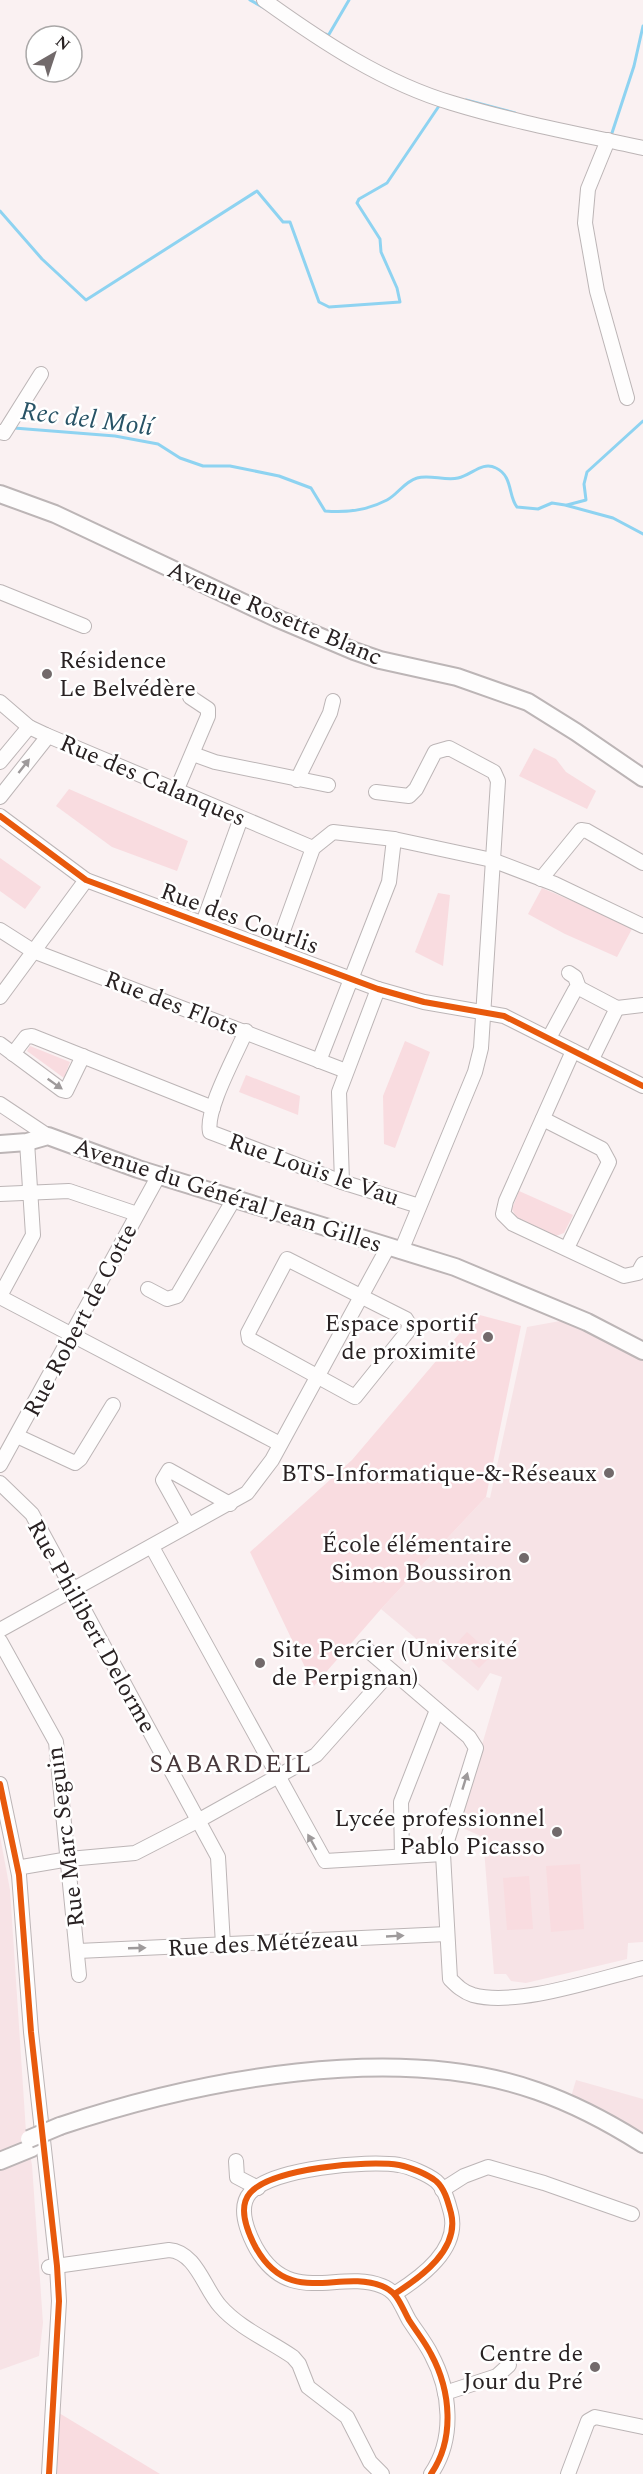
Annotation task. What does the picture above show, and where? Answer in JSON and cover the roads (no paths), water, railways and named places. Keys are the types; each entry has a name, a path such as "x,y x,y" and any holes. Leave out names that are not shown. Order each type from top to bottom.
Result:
{"main road":[{"name":"Avenue Rosette Blanc","path":"0,495 55,514 276,618 354,651 509,694 547,712 643,778"},
{"name":"Avenue du Général Jean Gilles","path":"0,1144 27,1142 48,1136 159,1175 455,1267 587,1322 643,1351"},
{"name":"Avenue du Général Jean Gilles","path":"455,1267 482,1269 643,1342"},
{"path":"61,2132 116,2107 245,2078 321,2071 430,2070 487,2078 536,2090 573,2105 643,2144"},
{"path":"0,2150 177,2100 263,2084 382,2078 439,2079 530,2097 576,2116 643,2154"},
{"path":"0,2161 30,2143"}],"street":[{"path":"264,0 349,56 406,85 450,103 643,148"},
{"path":"608,140 588,189 585,223 597,291 627,398"},
{"path":"4,428 41,374"},
{"path":"0,592 84,626"},
{"path":"177,789 193,754 208,709 190,696"},
{"path":"297,780 330,713 333,701"},
{"name":"Rue des Calanques","path":"0,702 29,727 46,735 313,848"},
{"path":"0,762 29,727"},
{"path":"0,796 45,740 46,735"},
{"path":"0,1630 247,1493 258,1481 280,1444 359,1297 394,1249 419,1206 475,1072 485,1013 498,781 494,772 449,748 435,752 416,789 409,795 376,792"},
{"path":"193,754 214,762 297,780 328,784"},
{"name":"Rue des Courlis","path":"0,816 86,880 378,989 424,1002 504,1017 643,1086"},
{"path":"203,923 241,818"},
{"path":"540,879 581,830 587,831 643,862"},
{"path":"276,950 313,848 333,832 394,840 492,860 540,879 643,926"},
{"path":"319,1061 389,882 394,840"},
{"path":"0,997 86,880"},
{"name":"Rue des Flots","path":"0,930 33,951 346,1071"},
{"path":"569,973 575,976 579,988 617,1008 643,1005"},
{"path":"549,1038 575,990 579,988"},
{"path":"342,1182 339,1092 378,989"},
{"path":"592,1059 617,1008"},
{"name":"Rue Louis le Vau","path":"246,1032 213,1108 208,1125 210,1132 342,1182 419,1206"},
{"path":"13,1054 26,1037 32,1036 213,1108"},
{"path":"0,1044 66,1090 83,1056"},
{"path":"573,1051 506,1201 503,1214 513,1224 629,1277 638,1273 643,1264"},
{"path":"0,1104 48,1136"},
{"path":"543,1119 602,1149 609,1162 567,1248"},
{"path":"27,1142 33,1235 0,1297 280,1444"},
{"name":"Rue Robert de Cotte","path":"0,1465 159,1175"},
{"path":"0,1194 69,1191 137,1214"},
{"path":"148,1289 167,1299 177,1296 234,1199"},
{"path":"287,1259 359,1297 406,1319 409,1324 408,1331 355,1397 249,1340 248,1333 287,1259"},
{"path":"17,1436 75,1463 80,1459 113,1405"},
{"path":"188,1525 163,1480 169,1470 230,1504"},
{"name":"Rue Philibert Delorme","path":"0,1483 32,1514 219,1857 223,1945"},
{"path":"152,1547 277,1778 325,1861 443,1854"},
{"name":"Rue Marc Seguin","path":"0,1641 56,1742 80,1975"},
{"path":"364,1647 470,1737 476,1748 443,1854 450,1979 458,1988 472,1995 495,1998 536,1993 643,1968"},
{"path":"25,1868 69,1859 135,1853 199,1821 316,1755 392,1671"},
{"path":"402,1856 401,1802 437,1710"},
{"path":"0,1770 16,1815 25,1868 27,1972 31,2032 53,2267 59,2301 49,2474"},
{"path":"0,1784 25,1868"},
{"name":"Rue des Métézeau","path":"78,1951 447,1934"},
{"path":"236,2161 237,2177 258,2188"},
{"path":"396,2293 418,2279 440,2257 450,2236 453,2222 442,2190 429,2177 400,2165 370,2163 297,2172 251,2192 245,2203 244,2216 256,2248 280,2273 302,2284 365,2282 382,2286 396,2293 431,2354 445,2393 448,2420 442,2457 431,2474"},
{"path":"442,2190 464,2176 488,2167 544,2182 632,2214"},
{"path":"53,2267 180,2251 190,2260 221,2307 295,2359 308,2388 347,2417 370,2462 382,2474"},
{"path":"445,2393 497,2376 509,2365"},
{"path":"568,2474 588,2421 595,2417 643,2427"}],"waterway":[{"path":"250,0 277,15"},
{"path":"326,34 328,36 349,0"},
{"path":"611,136 634,66 643,26"},
{"path":"466,100 515,113"},
{"path":"0,211 42,259 86,300 257,191 283,222 290,222 319,302 329,307 400,302 397,288 381,252 380,239 357,203 359,199 387,183 441,103"},
{"path":"567,505 586,500 584,484 587,472 643,421"},
{"name":"Rec del Molí","path":"14,428 115,436 158,444 180,458 203,466 230,466 279,476 311,488 325,511 341,512 372,506 387,500 408,482 417,478 458,478 482,467 491,466 505,476 517,507 538,509 552,503 565,505 613,518 643,534"}],"place":[{"name":"Résidence Le Belvédère","path":"47,674"},
{"name":"Espace sportif de proximité","path":"488,1337"},
{"name":"BTS-Informatique-&-Réseaux","path":"609,1473"},
{"name":"École élémentaire Simon Boussiron","path":"524,1558"},
{"name":"Site Percier (Université de Perpignan)","path":"260,1663"},
{"name":"Lycée professionnel Pablo Picasso","path":"557,1832"},
{"name":"Centre de Jour du Pré","path":"595,2367"}],"district":[{"name":"SABARDEIL","path":"231,1763"}]}
